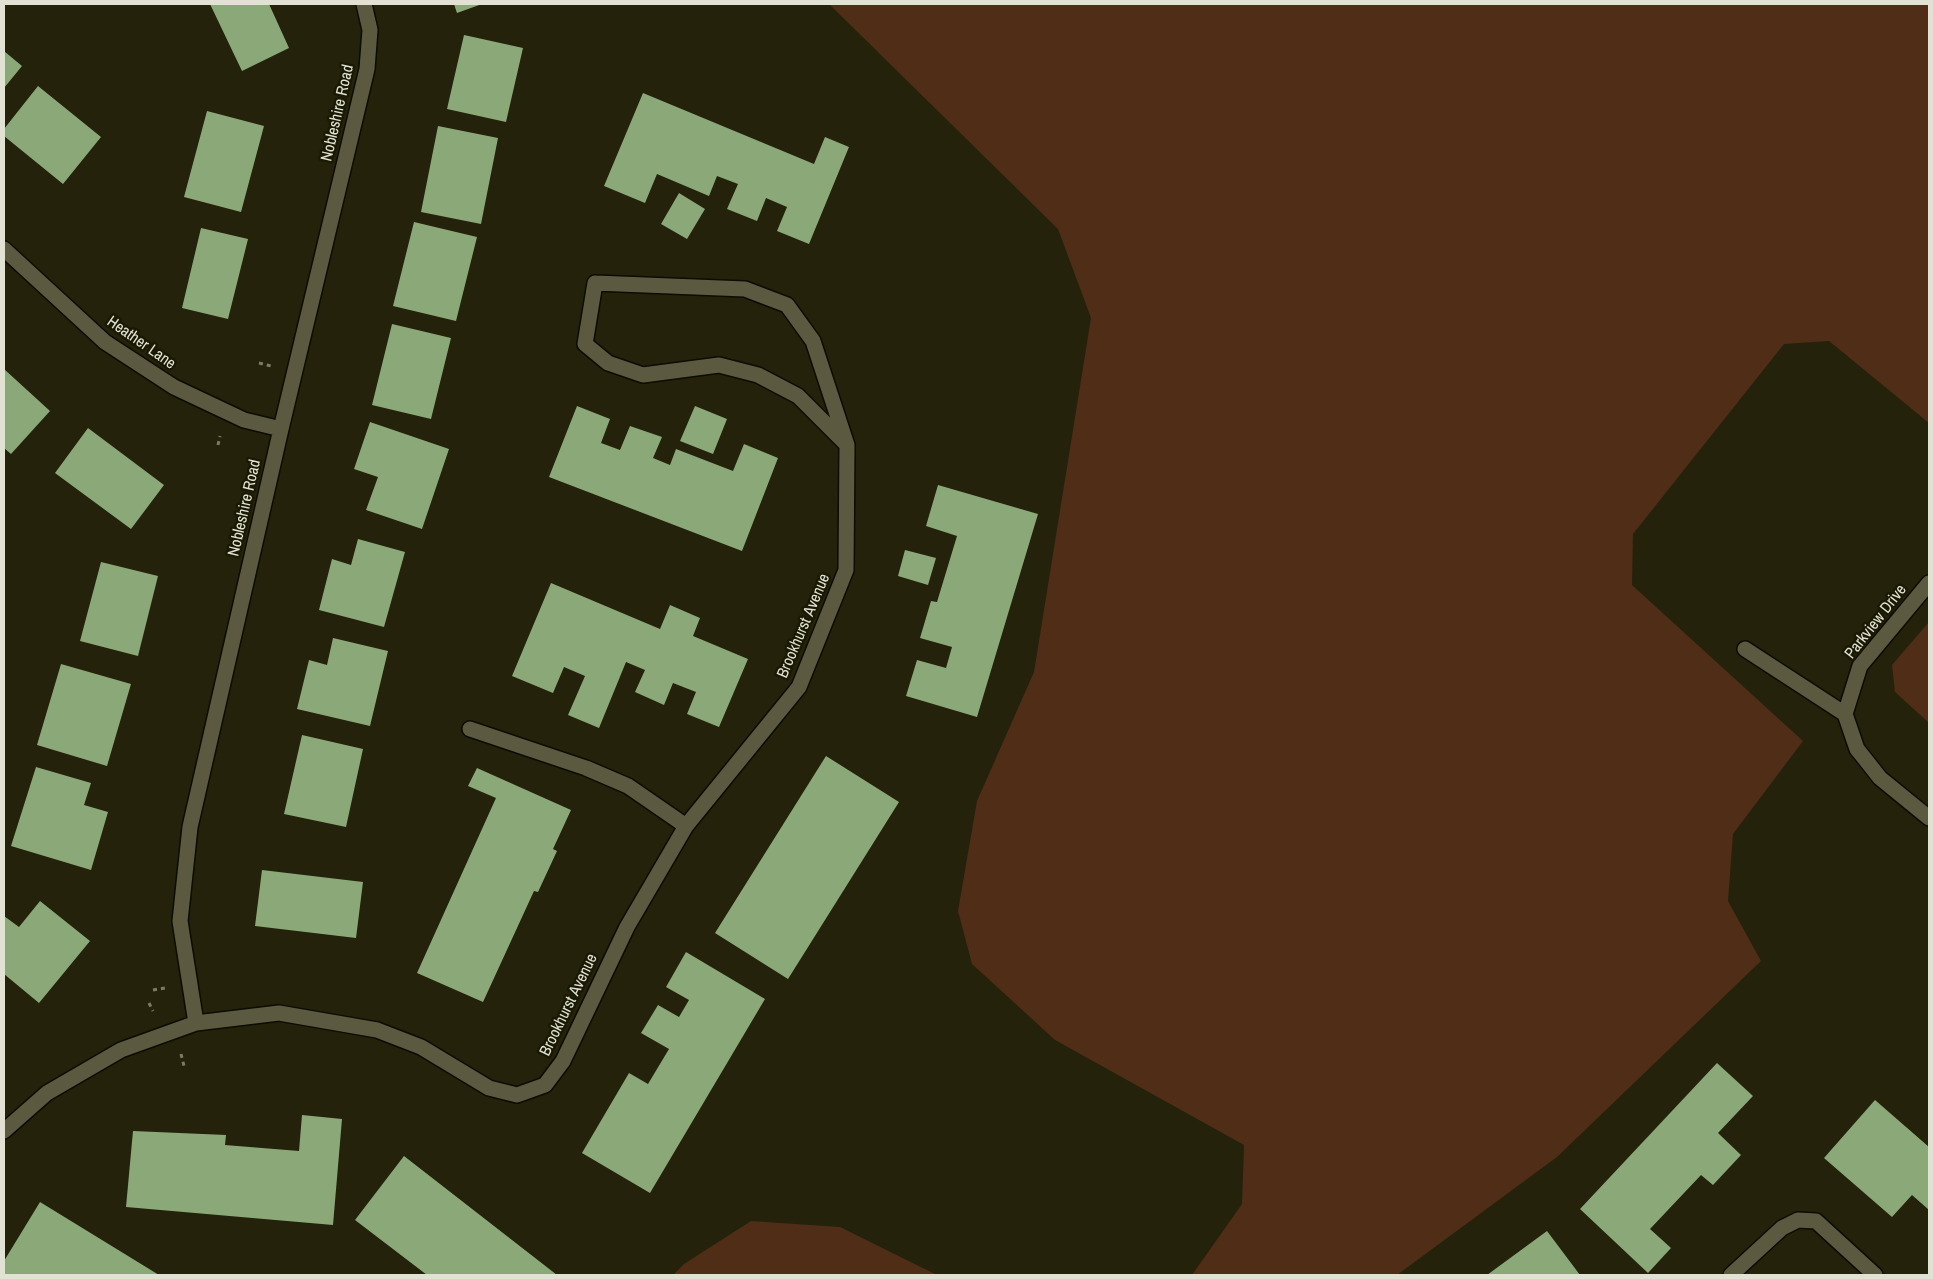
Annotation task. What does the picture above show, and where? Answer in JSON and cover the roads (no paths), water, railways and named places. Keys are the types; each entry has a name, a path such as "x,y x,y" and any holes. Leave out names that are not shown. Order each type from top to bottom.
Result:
{"street":[{"name":"Nobleshire Road","path":"196,1023 180,921 190,827 281,429 367,69 370,30 364,4"},
{"name":"Heather Lane","path":"4,249 105,342 174,387 244,420 281,429"},
{"name":"Brookhurst Avenue","path":"4,1131 47,1093 121,1050 196,1023 279,1013 367,1028 421,1047 489,1088 517,1095 545,1085 563,1061 627,927 686,826 799,687 846,570 847,445 813,341 787,305 745,289 595,283 585,344 608,363 643,375 719,365 758,375 798,396 847,445"},
{"name":"Parkview Drive","path":"1845,714 1860,666 1929,583"},
{"path":"1745,650 1845,714 1857,749 1880,778 1929,818"},
{"path":"470,729 586,768 628,786 686,826"},
{"path":"1731,1275 1782,1228 1798,1220 1816,1222 1875,1275"}]}
